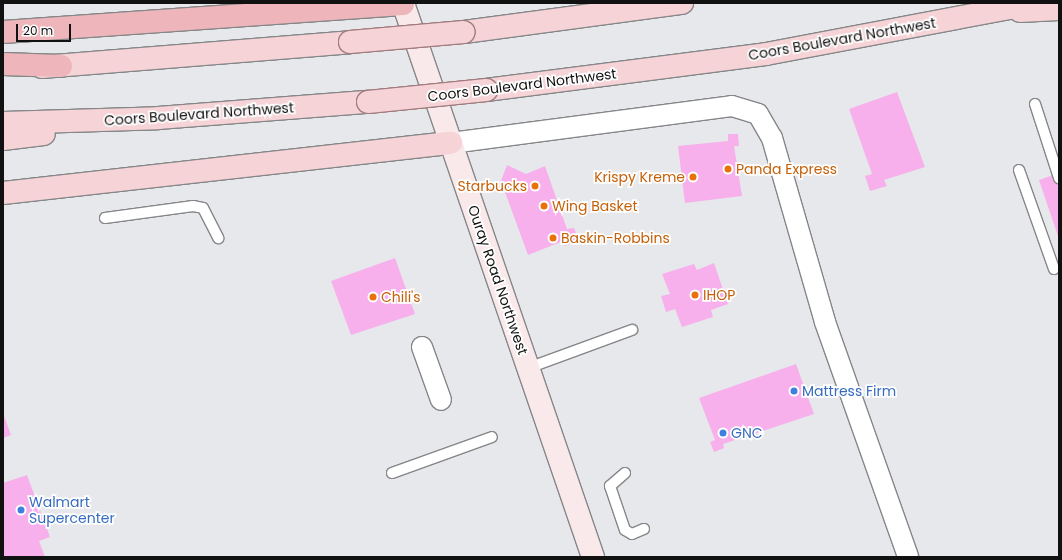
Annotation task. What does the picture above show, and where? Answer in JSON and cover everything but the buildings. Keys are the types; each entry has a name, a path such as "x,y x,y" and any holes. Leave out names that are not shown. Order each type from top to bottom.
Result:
{"highway":[{"path":"3,32 405,3"},
{"path":"3,64 61,66"}],"main road":[{"path":"3,69 61,66 464,32 682,3"},
{"name":"Coors Boulevard Northwest","path":"3,123 158,118 368,102 486,90 766,54 1035,3"},
{"path":"993,12 1059,9"},
{"path":"3,139 158,118"},
{"path":"3,193 451,143"}],"street":[{"name":"Ouray Road Northwest","path":"405,3 451,143 593,557"},
{"path":"451,143 732,106 746,108 758,114 772,138 791,210 825,322 908,557"},
{"path":"422,346 441,400"}],"lane":[{"path":"1035,104 1051,159 1059,178"},
{"path":"1019,170 1054,269"},
{"path":"105,218 193,206 203,208 218,238"},
{"path":"528,368 632,330"},
{"path":"392,473 492,437"},
{"path":"625,473 610,486 625,530 632,534 644,529"}],"place":[{"name":"Panda Express","path":"728,169"},
{"name":"Krispy Kreme","path":"693,177"},
{"name":"Starbucks","path":"535,186"},
{"name":"Wing Basket","path":"544,206"},
{"name":"Baskin-Robbins","path":"553,238"},
{"name":"IHOP","path":"695,295"},
{"name":"Chili's","path":"373,297"},
{"name":"Mattress Firm","path":"794,391"},
{"name":"GNC","path":"723,433"},
{"name":"Walmart Supercenter","path":"21,510"}]}
